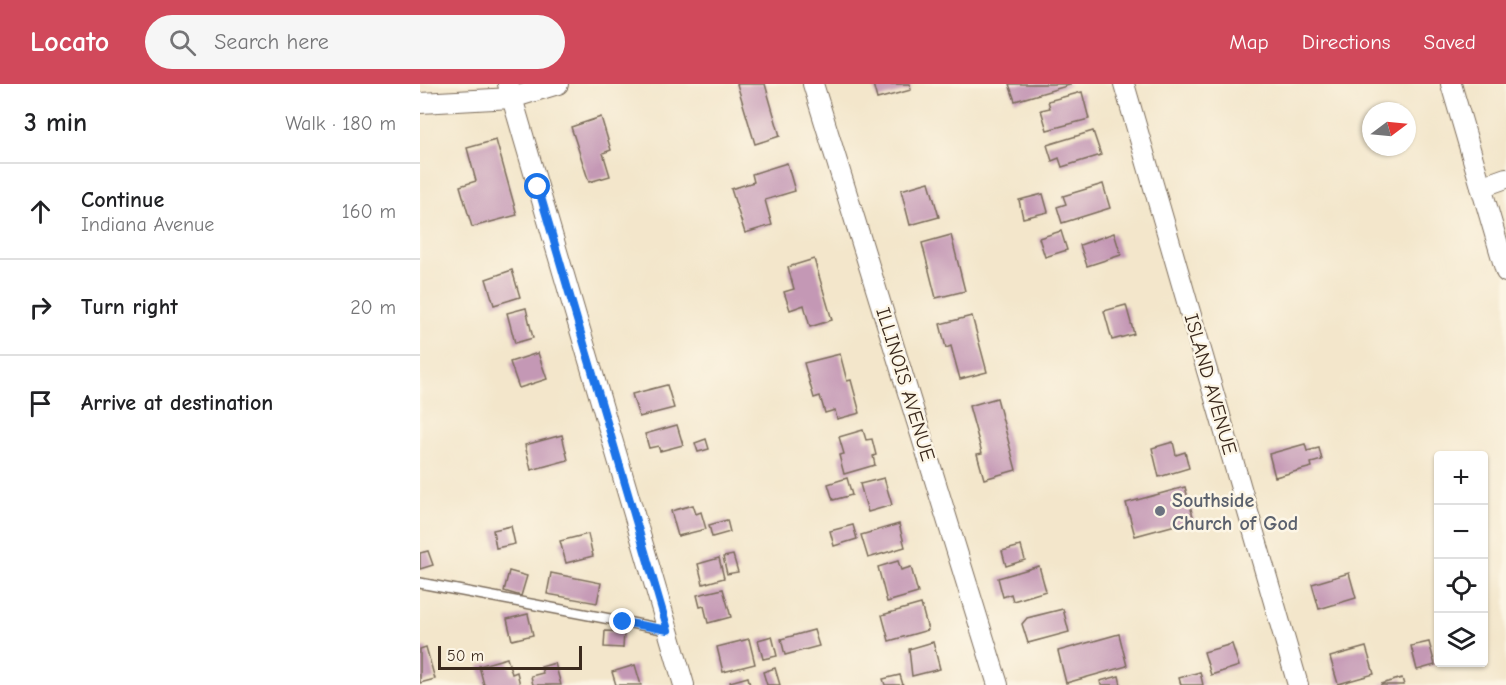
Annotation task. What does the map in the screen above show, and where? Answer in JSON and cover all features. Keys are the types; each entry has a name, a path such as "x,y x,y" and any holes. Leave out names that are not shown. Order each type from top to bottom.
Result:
{"street":[{"path":"420,103 558,84"},
{"name":"ILLINOIS AVENUE","path":"813,84 998,685"},
{"name":"ISLAND AVENUE","path":"1124,84 1298,685"},
{"path":"1452,84 1506,272"},
{"path":"510,91 684,685"},
{"path":"1481,187 1506,178"}],"lane":[{"path":"420,583 668,630"}],"building":[{"path":"737,84 765,84 780,136 755,144"},
{"path":"873,84 910,84 911,90 877,99"},
{"path":"1009,84 1070,84 1070,85 1015,101"},
{"path":"1082,92 1089,119 1047,130 1041,110 1050,108 1048,101"},
{"path":"601,117 611,150 603,153 610,176 589,182 571,127"},
{"path":"1093,131 1101,155 1062,167 1059,158 1052,161 1047,145"},
{"path":"496,140 517,215 472,227 460,186 476,181 467,148"},
{"path":"787,163 795,191 765,200 772,225 745,233 731,189 754,182 752,174"},
{"path":"929,182 939,217 910,225 901,190"},
{"path":"1103,184 1110,208 1062,223 1057,207 1066,204 1063,196"},
{"path":"1043,194 1048,212 1023,218 1019,200"},
{"path":"1061,231 1067,250 1045,257 1039,238"},
{"path":"1114,233 1121,255 1087,266 1080,245"},
{"path":"951,235 965,291 936,298 922,243"},
{"path":"814,259 832,320 810,327 804,305 790,310 784,292 794,289 788,267"},
{"path":"512,270 520,297 494,305 486,279"},
{"path":"1126,305 1134,334 1112,340 1104,311"},
{"path":"526,308 533,338 515,343 507,313"},
{"path":"972,316 987,372 960,379 951,346 946,348 940,324"},
{"path":"538,353 547,379 519,388 510,362"},
{"path":"840,354 847,381 851,380 860,413 837,419 835,410 825,413 820,396 814,398 804,363"},
{"path":"667,385 674,408 639,417 632,394"},
{"path":"997,398 1016,470 984,479 977,454 982,453 969,406"},
{"path":"677,425 683,445 660,451 658,446 649,448 645,434"},
{"path":"863,430 866,440 872,439 876,455 873,456 875,465 844,474 839,455 844,454 839,437"},
{"path":"562,435 568,460 531,470 525,445"},
{"path":"706,439 709,449 698,452 695,443"},
{"path":"1173,442 1176,455 1185,452 1189,468 1159,477 1152,448"},
{"path":"1305,444 1307,451 1319,448 1322,460 1311,463 1312,467 1275,477 1269,454"},
{"path":"847,478 852,495 833,500 828,484"},
{"path":"884,478 892,505 868,512 860,484"},
{"name":"Southside Church of God","path":"1185,487 1194,520 1135,536 1126,503"},
{"path":"693,505 696,514 701,512 706,529 678,536 671,511"},
{"path":"727,520 730,532 712,537 709,525"},
{"path":"899,524 905,547 868,558 861,535"},
{"path":"853,525 857,539 834,546 830,531"},
{"path":"511,526 515,544 496,548 493,530"},
{"path":"588,534 593,556 566,563 560,541"},
{"path":"1021,546 1025,560 1006,566 1002,551"},
{"path":"428,551 433,565 420,569 420,553"},
{"path":"733,555 738,572 727,574 723,557"},
{"path":"719,558 724,578 703,584 698,564"},
{"path":"898,561 901,570 911,567 918,593 887,602 878,567"},
{"path":"1039,566 1046,591 1013,601 1011,594 1003,597 998,578"},
{"path":"509,571 527,576 521,596 504,591"},
{"path":"551,573 601,583 597,603 547,594"},
{"path":"1349,573 1356,598 1319,609 1312,584"},
{"path":"723,589 731,617 708,623 704,606 700,607 697,595"},
{"path":"921,604 928,630 889,641 882,615"},
{"path":"1063,609 1069,632 1028,643 1022,624 1027,618"},
{"path":"528,614 533,635 512,640 507,619"},
{"path":"814,630 819,646 785,655 781,639"},
{"path":"605,631 624,632 623,648 604,647"},
{"path":"1119,634 1127,666 1066,683 1058,651"},
{"path":"772,636 777,656 763,659 758,640"},
{"path":"749,639 755,664 723,672 717,647"},
{"path":"933,642 940,669 912,676 909,649"},
{"path":"1429,642 1434,665 1417,670 1411,646"},
{"path":"1232,644 1239,666 1211,675 1204,652"},
{"path":"426,647 435,679 420,683 420,649"},
{"path":"1366,647 1374,674 1338,684 1330,657"},
{"path":"507,658 512,674 517,672 520,685 484,685 479,666"},
{"path":"555,663 561,685 533,685 531,676 543,673 541,667"},
{"path":"635,665 641,685 616,685 612,672"},
{"path":"775,668 780,685 767,685 763,672"},
{"path":"1200,672 1203,685 1181,685 1179,678"},
{"path":"900,675 903,685 885,685 883,679"},
{"path":"1119,676 1121,685 1101,685 1100,681"},
{"path":"748,677 750,685 731,685 730,682"},
{"path":"1402,678 1404,685 1381,685 1381,684"}],"place":[{"name":"Southside Church of God","path":"1160,511"}],"route":[{"path":"538,187 668,630 623,622"}]}
